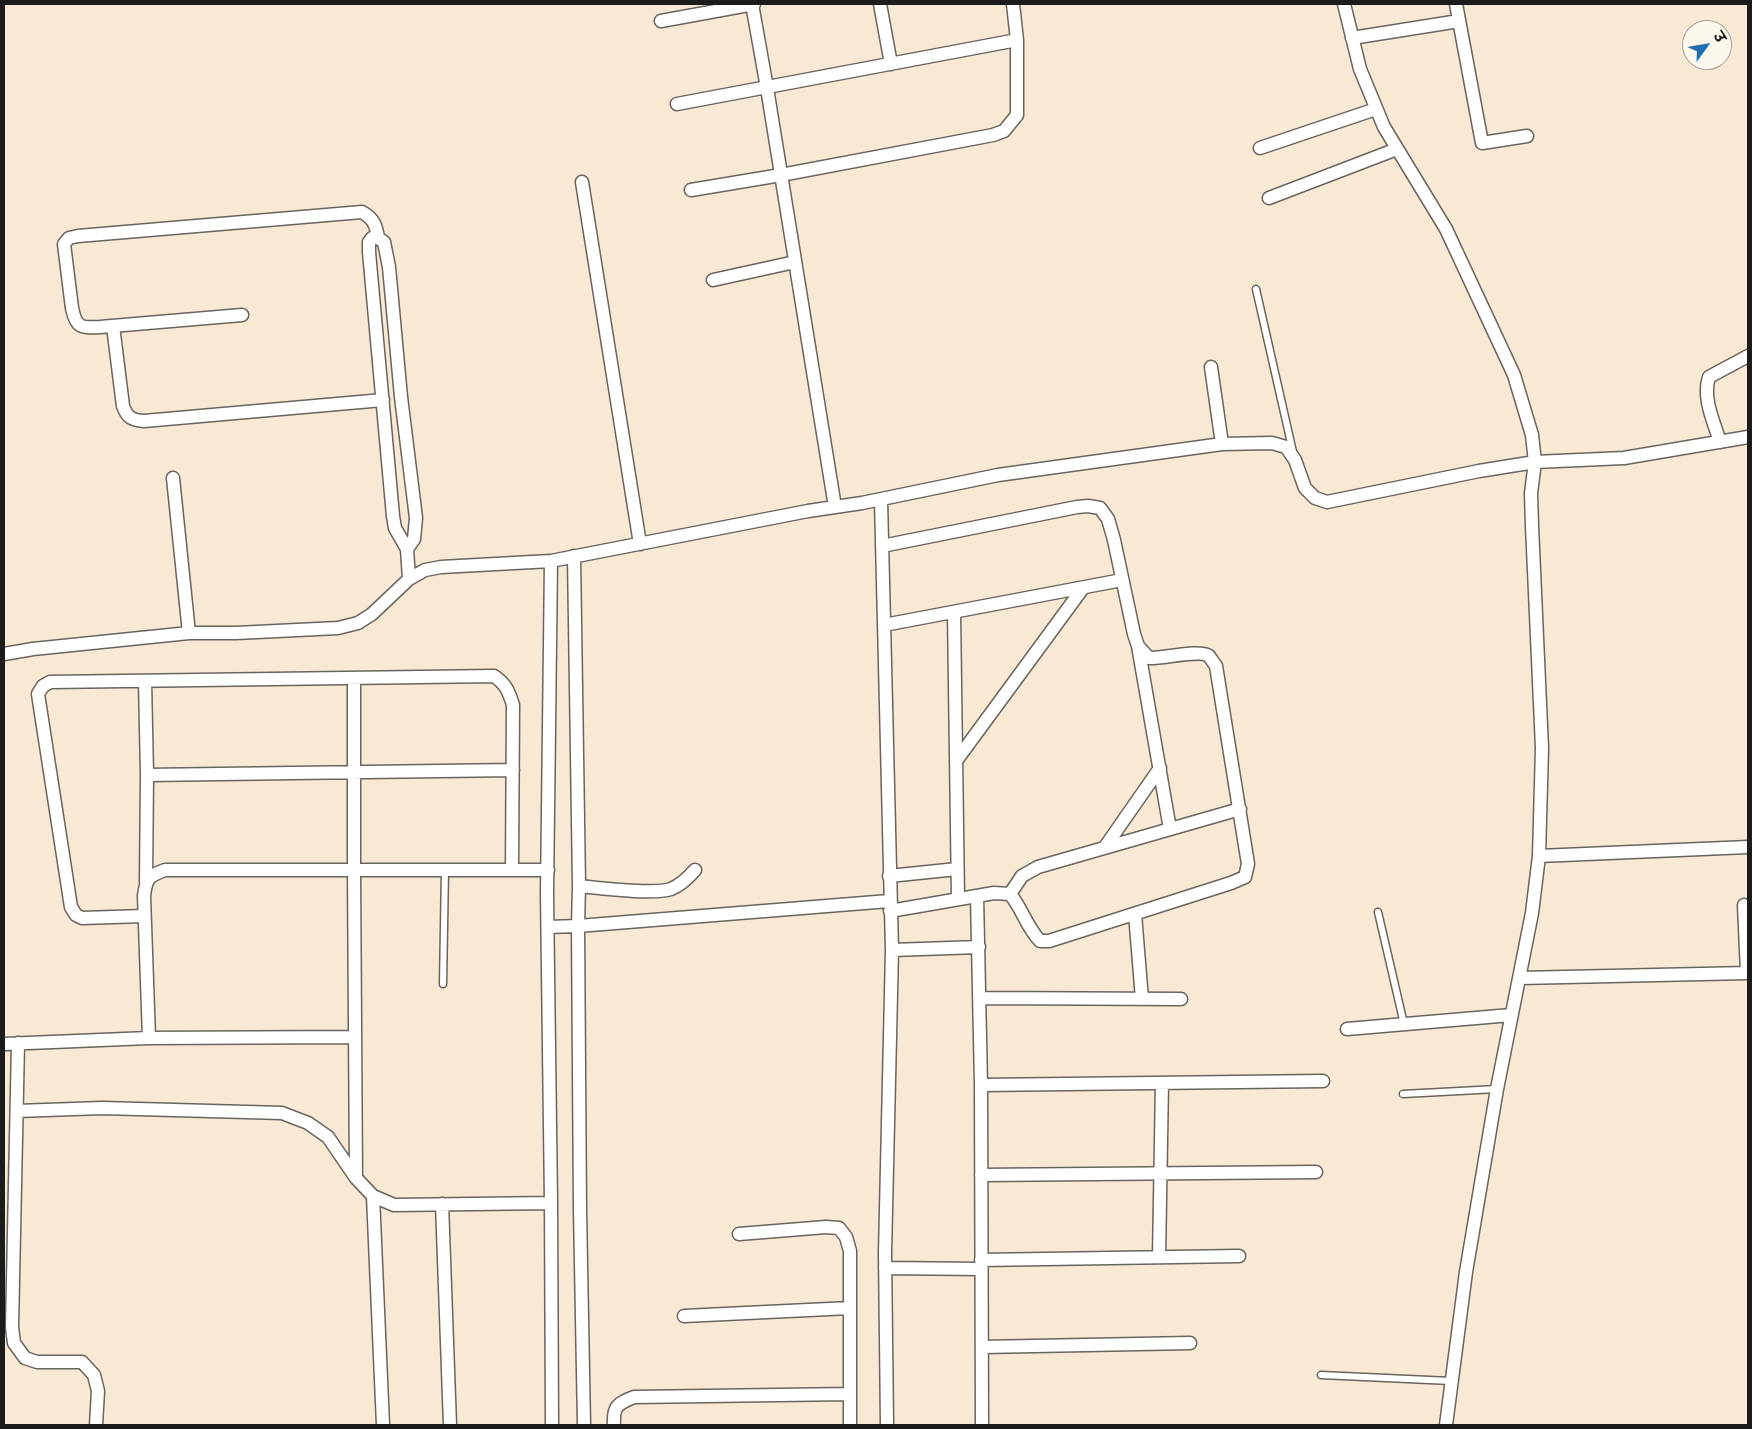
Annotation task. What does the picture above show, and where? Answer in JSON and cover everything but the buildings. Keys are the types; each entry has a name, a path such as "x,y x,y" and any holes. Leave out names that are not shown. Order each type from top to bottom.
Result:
{"street":[{"path":"661,21 752,4 835,507"},
{"path":"880,4 891,64"},
{"path":"691,190 781,175 993,135 1004,131 1018,115 1017,40 1013,4"},
{"path":"1344,4 1360,70 1376,109 1396,149 1446,229 1514,375 1532,435 1535,462 1531,493 1542,748 1539,856 1532,913 1497,1089 1466,1272 1446,1425"},
{"path":"1456,4 1482,143 1527,136"},
{"path":"1352,38 1459,21"},
{"path":"677,104 1017,40"},
{"path":"1260,148 1376,109"},
{"path":"1269,198 1396,149"},
{"path":"582,182 640,544"},
{"path":"242,315 86,328 78,325 74,318 64,244 69,238 88,235 362,212 372,218 376,226 378,238"},
{"path":"407,549 414,539 416,518 389,267 384,242 378,238 372,238 369,242 393,516 395,528 407,549 409,579"},
{"path":"713,280 795,262"},
{"path":"113,326 123,406 127,416 134,420 144,421 383,400"},
{"path":"1720,442 1707,398 1706,386 1710,377 1748,356"},
{"path":"1211,367 1222,444"},
{"path":"4,654 34,649 189,633 236,633 338,628 358,623 372,614 409,579 425,570 441,567 551,561 881,500 998,475 1222,444 1272,443 1286,447 1295,460 1305,488 1315,498 1327,502 1535,462 1624,458 1748,438"},
{"path":"173,478 189,633"},
{"path":"881,500 892,950 885,1268 887,1425"},
{"path":"882,546 1088,506 1100,508 1108,519 1138,646 1170,829"},
{"path":"574,556 580,886 578,926 580,1200 584,1425"},
{"path":"551,561 548,927 552,1425"},
{"path":"884,625 1122,580"},
{"path":"956,761 1083,588"},
{"path":"954,612 958,899"},
{"path":"548,927 890,906 958,899 994,892 1010,894 1019,904 1030,931 1040,941 1050,941 1245,877 1248,864 1216,666 1208,655 1199,652 1149,658 1138,646"},
{"path":"144,916 82,918 76,915 71,907 38,694 43,686 50,682 494,676 503,682 510,693 513,706 512,870"},
{"path":"354,678 356,1178"},
{"path":"145,681 148,775 144,916 149,1038"},
{"path":"1105,847 1160,768"},
{"path":"148,775 513,770"},
{"path":"1010,894 1022,876 1030,870 1240,809"},
{"path":"1539,856 1748,847"},
{"path":"889,876 957,869"},
{"path":"146,882 153,874 165,870 548,870"},
{"path":"580,886 653,891 669,890 683,883 695,870"},
{"path":"977,896 981,1085 982,1425"},
{"path":"1519,978 1748,973 1744,905"},
{"path":"1136,914 1142,999"},
{"path":"892,950 978,947"},
{"path":"980,998 1181,999"},
{"path":"1347,1029 1511,1015"},
{"path":"4,1044 149,1038 355,1037"},
{"path":"18,1043 9,1252 14,1342 25,1358 37,1362 82,1362 94,1375 98,1390 96,1425"},
{"path":"981,1085 1323,1082"},
{"path":"1159,1257 1162,1083"},
{"path":"16,1111 102,1108 282,1113 308,1123 328,1137 356,1178 373,1196 394,1205 551,1203"},
{"path":"981,1175 1316,1172"},
{"path":"373,1196 383,1425"},
{"path":"442,1204 450,1425"},
{"path":"739,1234 826,1226 839,1228 846,1237 850,1251 850,1425"},
{"path":"885,1268 1159,1257 1239,1256"},
{"path":"684,1316 850,1308"},
{"path":"982,1347 1190,1343"},
{"path":"614,1425 613,1412 620,1402 634,1397 850,1394"}],"lane":[{"path":"1256,289 1295,460"},
{"path":"443,984 445,870"},
{"path":"1378,912 1404,1024"},
{"path":"1403,1094 1497,1089"},
{"path":"1321,1375 1451,1382"}]}
